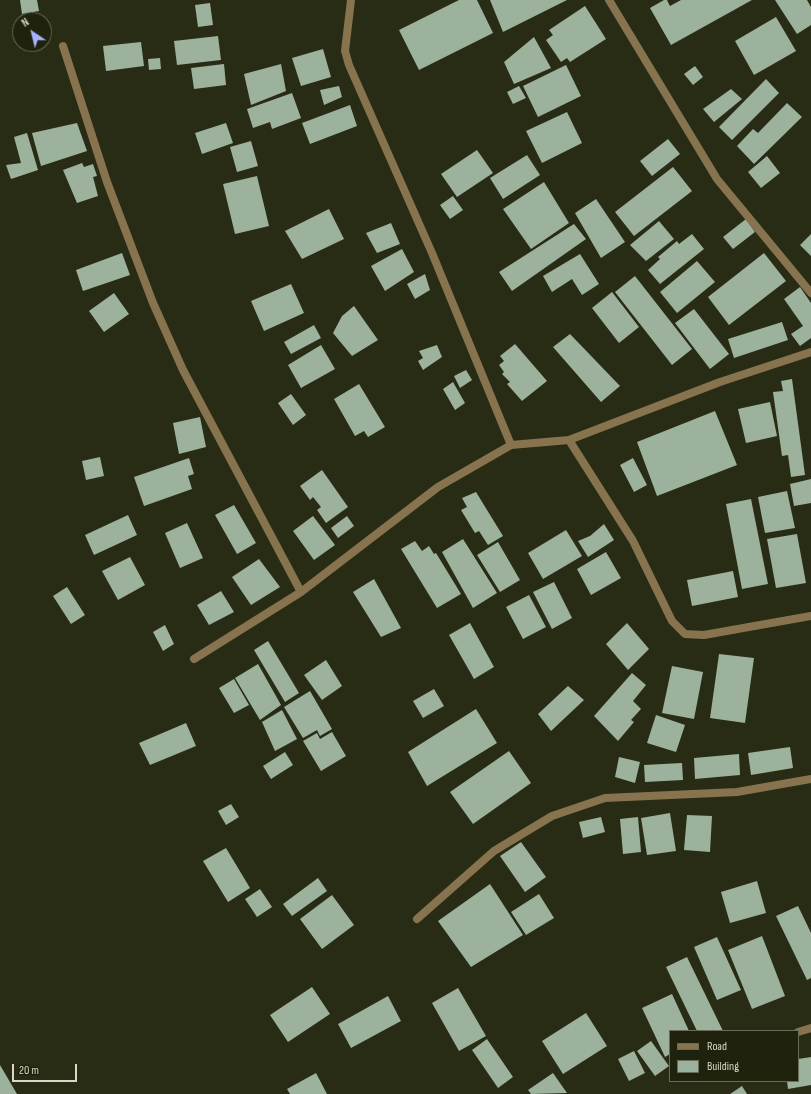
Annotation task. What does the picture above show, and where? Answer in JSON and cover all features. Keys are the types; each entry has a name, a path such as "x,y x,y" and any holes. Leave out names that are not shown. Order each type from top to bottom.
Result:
{"street":[{"path":"351,0 346,51 349,65 435,260 511,445"},
{"path":"609,0 717,179 811,293"},
{"path":"63,46 107,182 153,303 183,370 301,592"},
{"path":"194,658 301,592 438,487 511,445 569,440 720,382 811,352"},
{"path":"569,440 633,541 672,622 685,634 704,635 811,616"},
{"path":"417,919 494,852 552,816 605,798 737,792 811,779"},
{"path":"799,1032 811,1028"}],"building":[{"path":"20,0 37,0 39,11 22,12"},
{"path":"459,0 477,0 493,33 419,70 399,30"},
{"path":"490,0 567,0 503,32"},
{"path":"664,0 667,0 670,6 681,0 752,0 671,45 650,8"},
{"path":"775,0 807,0 811,7 811,25 797,34"},
{"path":"210,3 213,25 198,27 195,5"},
{"path":"585,6 606,39 570,62 567,58 561,62 546,40 553,35 549,30"},
{"path":"776,17 796,51 754,75 735,41"},
{"path":"218,36 221,60 177,65 174,41"},
{"path":"534,37 551,68 514,84 504,62"},
{"path":"141,42 144,66 106,71 103,46"},
{"path":"323,49 331,77 301,86 292,58"},
{"path":"160,58 161,69 149,70 148,59"},
{"path":"224,64 226,85 194,89 191,68"},
{"path":"281,64 286,91 251,105 244,74"},
{"path":"566,65 581,96 538,117 523,86"},
{"path":"695,66 703,77 693,85 684,74"},
{"path":"766,79 779,93 732,140 719,127"},
{"path":"339,86 342,97 324,105 320,90"},
{"path":"519,86 526,98 513,104 507,92"},
{"path":"731,89 742,99 714,122 703,109"},
{"path":"292,93 301,118 272,129 270,122 253,128 247,109"},
{"path":"787,103 802,117 754,164 737,146 753,129 758,133"},
{"path":"350,105 357,126 310,144 302,123"},
{"path":"567,112 582,143 542,163 526,131"},
{"path":"77,123 87,151 41,166 32,133"},
{"path":"226,123 233,143 202,154 195,133"},
{"path":"27,133 38,170 11,179 6,165 21,163 14,137"},
{"path":"668,139 680,154 652,176 640,161"},
{"path":"251,141 258,166 237,172 230,147"},
{"path":"477,150 493,173 457,197 441,174"},
{"path":"527,155 540,175 503,199 490,178"},
{"path":"767,156 780,173 761,188 748,172"},
{"path":"82,163 84,167 93,164 97,176 93,177 98,196 77,203 63,170"},
{"path":"673,167 692,191 634,236 615,212"},
{"path":"257,176 269,226 235,234 223,184"},
{"path":"544,182 569,223 531,249 503,209"},
{"path":"453,196 463,210 450,219 440,205"},
{"path":"596,199 625,242 601,258 575,213"},
{"path":"329,209 344,239 302,259 285,231"},
{"path":"746,219 755,232 733,249 723,237"},
{"path":"659,221 674,239 646,261 630,245"},
{"path":"391,223 400,244 377,253 366,233"},
{"path":"574,224 586,239 512,291 499,272"},
{"path":"692,234 704,249 660,284 648,270 660,259 658,257 677,241 679,244"},
{"path":"811,234 811,256 800,245"},
{"path":"402,249 414,272 385,291 371,266"},
{"path":"122,253 130,275 83,291 76,270"},
{"path":"764,253 786,281 729,325 708,297"},
{"path":"580,254 599,284 582,295 572,279 552,292 543,276"},
{"path":"697,261 715,282 677,313 660,292"},
{"path":"425,274 430,290 415,299 407,284"},
{"path":"635,276 692,349 672,365 615,292"},
{"path":"291,284 304,313 264,331 251,301"},
{"path":"800,287 811,303 811,338 800,346 791,334 803,326 784,299"},
{"path":"612,292 639,327 619,343 592,308"},
{"path":"114,293 129,314 104,332 89,311"},
{"path":"354,306 378,340 352,356 333,333 342,316"},
{"path":"694,309 729,354 710,369 675,323"},
{"path":"782,322 788,340 734,358 728,339"},
{"path":"314,325 321,338 291,354 284,342"},
{"path":"570,334 620,386 601,402 553,347"},
{"path":"515,344 547,381 522,401 507,384 510,382 502,374 504,372 499,365 504,361 500,356"},
{"path":"321,345 335,369 301,388 288,365"},
{"path":"437,345 442,357 423,370 418,361 423,358 419,351"},
{"path":"466,370 472,380 460,388 454,376"},
{"path":"792,379 805,475 791,477 788,455 782,456 773,392 783,391 781,381"},
{"path":"453,382 465,403 455,410 443,389"},
{"path":"359,384 385,427 368,437 364,431 355,436 334,399"},
{"path":"291,394 306,415 293,425 278,403"},
{"path":"770,402 777,436 746,443 738,409"},
{"path":"715,411 737,465 657,496 637,442"},
{"path":"200,417 206,447 179,454 173,423"},
{"path":"100,457 104,476 86,480 82,461"},
{"path":"189,458 194,474 188,476 192,489 144,506 134,477"},
{"path":"633,458 647,485 634,492 620,465"},
{"path":"322,470 348,507 326,523 317,510 321,507 313,497 310,500 300,486"},
{"path":"811,479 811,503 794,506 790,484"},
{"path":"787,491 795,528 765,533 758,497"},
{"path":"476,492 503,536 488,545 479,531 475,533 461,510 467,507 462,498"},
{"path":"751,499 768,584 742,589 726,504"},
{"path":"234,505 256,543 237,554 215,515"},
{"path":"128,515 137,535 94,555 85,535"},
{"path":"313,516 335,545 314,560 293,531"},
{"path":"347,516 354,526 338,538 331,528"},
{"path":"187,523 203,558 180,568 165,533"},
{"path":"604,524 614,540 588,557 578,541 590,536"},
{"path":"566,530 582,556 543,579 528,553"},
{"path":"797,534 806,583 776,588 767,539"},
{"path":"463,539 497,593 473,608 442,552"},
{"path":"415,541 422,551 429,546 434,554 436,553 461,594 437,608 401,549"},
{"path":"498,542 520,580 500,592 477,555"},
{"path":"606,552 621,578 591,595 577,569"},
{"path":"130,557 145,585 118,600 102,571"},
{"path":"259,559 280,587 251,605 232,577"},
{"path":"733,571 738,597 692,606 687,580"},
{"path":"374,579 401,628 381,637 353,592"},
{"path":"554,582 572,618 552,629 533,592"},
{"path":"67,587 85,615 71,624 53,596"},
{"path":"221,591 234,612 209,625 197,605"},
{"path":"529,595 546,627 523,639 506,607"},
{"path":"470,623 494,667 474,679 449,635"},
{"path":"627,623 649,649 628,670 606,644"},
{"path":"165,625 174,644 163,651 153,632"},
{"path":"268,641 299,693 285,702 254,650"},
{"path":"719,654 754,658 745,723 710,718"},
{"path":"326,660 342,686 322,700 304,675"},
{"path":"258,664 281,705 260,720 235,678"},
{"path":"672,666 703,672 694,719 662,713"},
{"path":"632,673 646,685 633,701 641,709 631,720 634,722 618,741 594,716"},
{"path":"234,679 249,705 234,713 219,688"},
{"path":"568,686 584,700 551,731 538,714"},
{"path":"434,689 444,706 423,718 413,701"},
{"path":"310,691 332,729 320,736 317,730 303,738 284,707"},
{"path":"476,709 497,743 427,786 408,752"},
{"path":"282,710 297,739 275,751 262,722"},
{"path":"656,715 685,725 676,752 647,743"},
{"path":"186,723 196,746 150,765 139,743"},
{"path":"332,732 346,756 321,771 303,741 317,733 320,739"},
{"path":"790,747 793,768 751,775 748,753"},
{"path":"509,751 531,783 473,824 450,792"},
{"path":"285,752 293,765 271,779 263,766"},
{"path":"739,754 740,775 695,779 694,758"},
{"path":"619,757 640,762 635,783 615,777"},
{"path":"682,763 683,780 645,782 644,765"},
{"path":"231,804 239,817 226,825 218,811"},
{"path":"670,813 676,851 647,855 641,818"},
{"path":"687,815 712,816 710,852 684,850"},
{"path":"601,817 605,832 583,838 579,822"},
{"path":"638,817 641,852 623,854 620,819"},
{"path":"521,842 546,877 525,892 500,856"},
{"path":"226,848 250,888 228,902 203,861"},
{"path":"318,878 327,891 292,916 283,904"},
{"path":"757,881 766,913 730,923 721,892"},
{"path":"490,884 523,935 471,967 438,921"},
{"path":"260,889 272,907 257,917 245,899"},
{"path":"539,894 554,918 526,935 511,912"},
{"path":"332,895 354,925 322,949 300,919"},
{"path":"798,906 811,933 811,978 807,980 776,916"},
{"path":"762,936 785,996 752,1009 728,950"},
{"path":"717,937 741,990 717,1000 694,947"},
{"path":"687,957 723,1030 697,1030 666,967"},
{"path":"312,987 330,1014 288,1042 270,1015"},
{"path":"458,988 486,1036 459,1051 432,1003"},
{"path":"672,994 689,1030 669,1030 669,1055 665,1057 642,1008"},
{"path":"388,996 401,1021 351,1048 338,1024"},
{"path":"586,1013 607,1046 563,1074 542,1041"},
{"path":"487,1039 513,1077 498,1088 472,1050"},
{"path":"651,1041 669,1066 655,1076 637,1051"},
{"path":"634,1051 645,1073 629,1081 618,1059"},
{"path":"811,1057 811,1085 788,1089 787,1082 799,1082 799,1059"},
{"path":"0,1065 17,1094 0,1094"},
{"path":"316,1073 327,1094 290,1094 287,1089"},
{"path":"553,1073 567,1093 531,1094 528,1090"},
{"path":"742,1086 747,1094 730,1094"}]}
